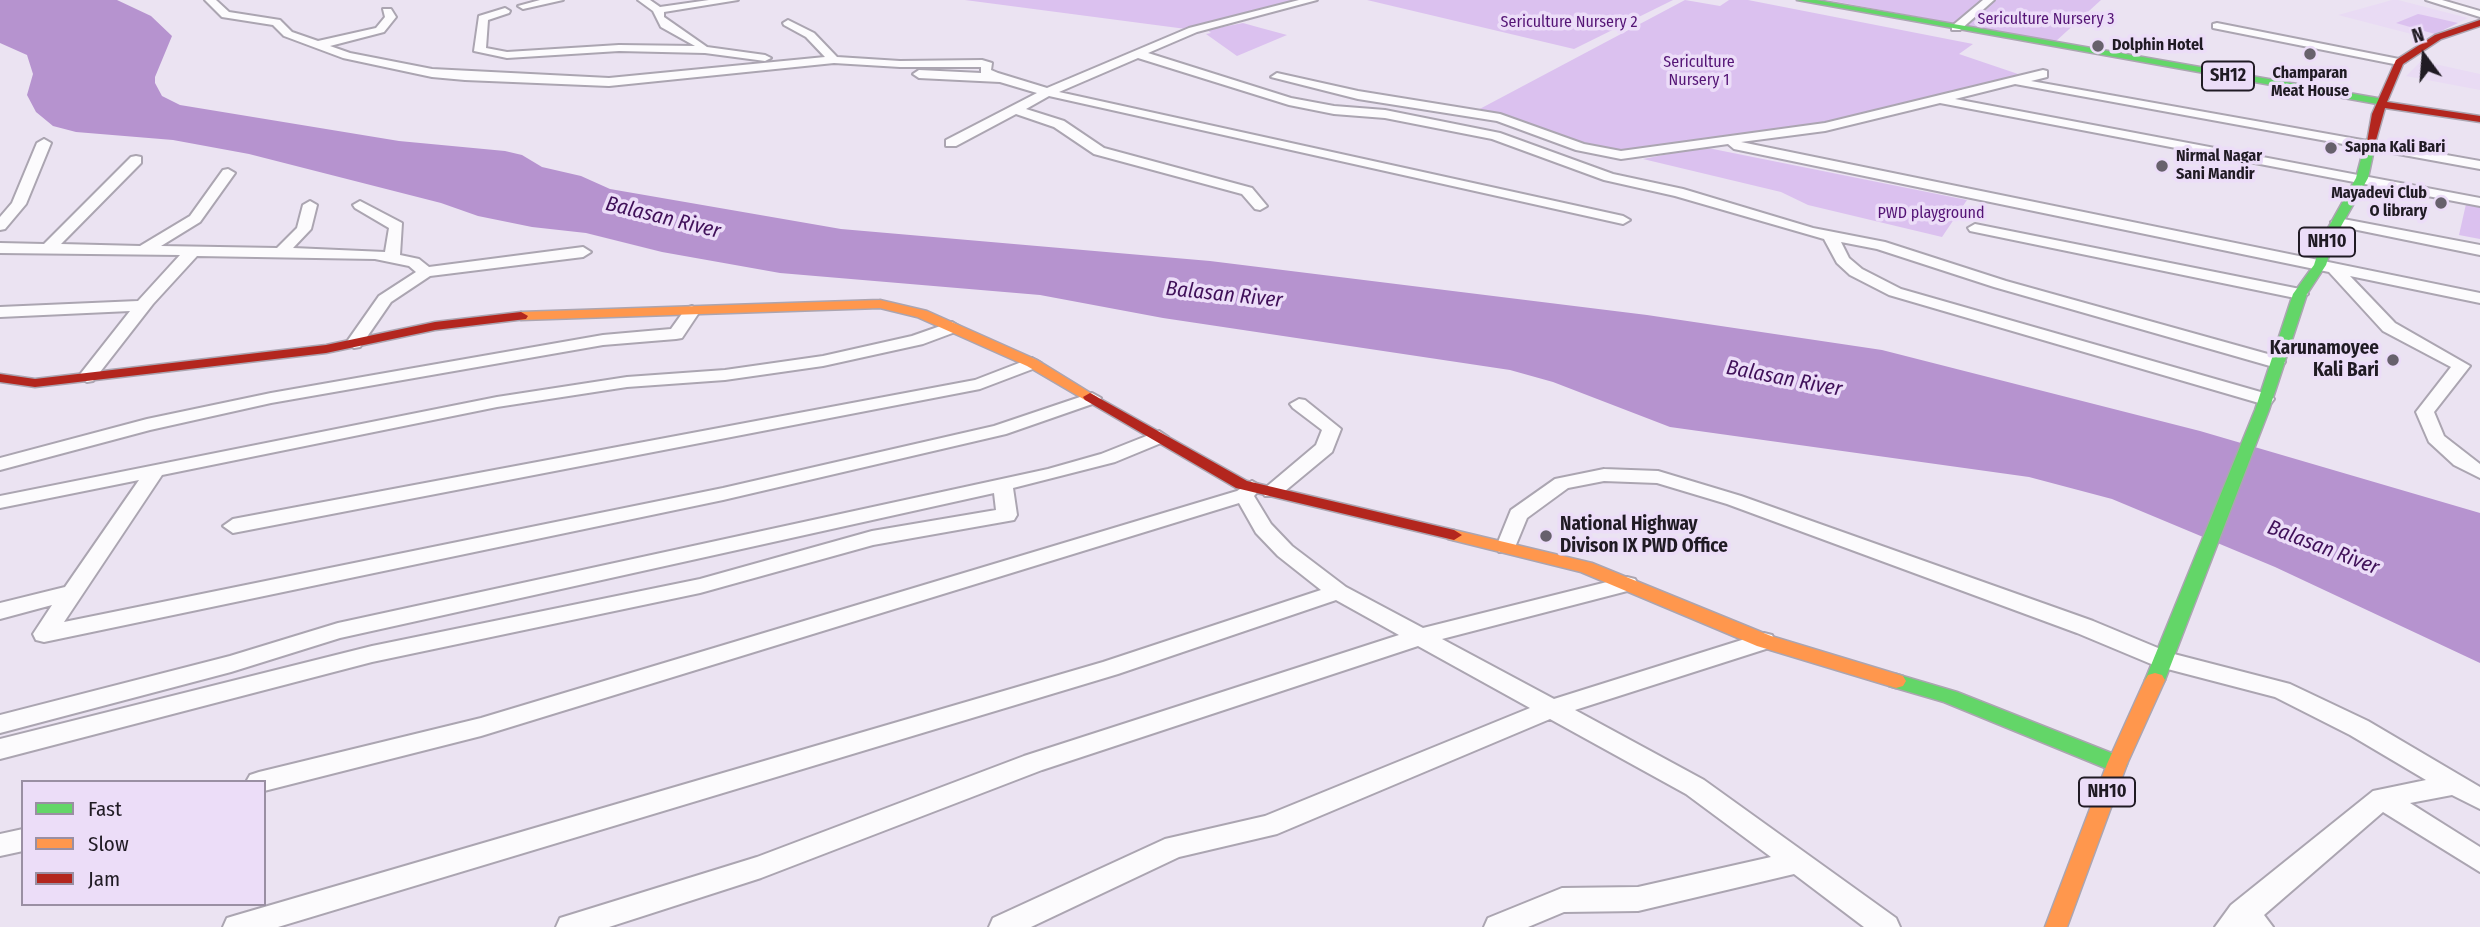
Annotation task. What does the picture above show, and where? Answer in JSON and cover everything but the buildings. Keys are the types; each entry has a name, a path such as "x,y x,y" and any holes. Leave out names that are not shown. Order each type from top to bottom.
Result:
{"main road":[{"name":"SH12","path":"1801,0 2380,106"},
{"path":"2397,69 2480,25"},
{"name":"NH10","path":"2056,927 2117,765 2164,660 2263,405 2300,294 2327,266 2329,237 2362,178 2380,106 2397,69"},
{"name":"SH12","path":"2203,72 2380,106"},
{"path":"2380,106 2480,119"},
{"path":"0,378 36,383 87,377 354,343 435,326 509,316 880,304 922,314 1032,363 1256,492 1586,567 1764,641 1950,697 2117,765"}],"street":[{"path":"209,0 226,15 276,22 285,32 347,56 449,75 609,82 834,60 900,64 982,63 988,65 985,71 989,74 1048,92 1623,220"},
{"path":"523,6 558,0"},
{"path":"643,0 658,10 733,0"},
{"path":"951,143 1048,92 1135,53 1198,29 1312,0"},
{"path":"1956,28 1989,0"},
{"path":"2431,0 2480,13"},
{"path":"658,10 659,18 665,25 698,43 705,50"},
{"path":"318,46 380,30 391,17 387,11"},
{"path":"505,12 483,18 483,40 478,47 485,53 506,55 619,48 705,50 773,59 789,66"},
{"path":"788,23 810,35 834,60"},
{"path":"2217,26 2397,69"},
{"path":"449,75 485,53"},
{"path":"1135,53 1289,101 1334,110 1385,114 1494,135 1609,177 1678,192 1830,236 1880,245 2000,284 2276,362"},
{"path":"875,70 1002,78"},
{"path":"1277,77 1358,95 1500,118 1611,155 1825,127 2043,74"},
{"path":"2013,81 2480,165"},
{"path":"1939,100 2240,159 2362,178 2480,202"},
{"path":"1014,109 1059,124 1099,151 1247,191 1260,206"},
{"path":"1719,142 2480,298"},
{"path":"0,226 19,204 44,143"},
{"path":"49,248 136,160"},
{"path":"144,250 195,219 228,173"},
{"path":"281,253 304,229 310,205"},
{"path":"359,205 397,226 392,258"},
{"path":"2338,222 2480,250"},
{"path":"1975,228 2300,294"},
{"path":"1830,236 1842,260 1856,272 1895,292 2263,405"},
{"path":"0,248 375,254 414,262 426,272"},
{"path":"87,377 143,306 193,251"},
{"path":"354,343 385,299 426,272 583,252"},
{"path":"2327,266 2389,327 2461,366"},
{"path":"0,312 143,306"},
{"path":"0,464 147,425 297,393 603,340 677,334 692,311"},
{"path":"0,502 496,402 627,382 725,375 824,361 917,341 952,327"},
{"path":"2480,359 2461,366 2425,412 2436,438 2461,461 2480,472"},
{"path":"233,526 980,384 1032,363"},
{"path":"156,470 44,634 421,554 723,494 999,430 1092,398"},
{"path":"266,780 481,727 1256,492 1325,448 1332,429 1299,404"},
{"path":"0,724 231,664 338,631 1003,485 1108,458 1159,437"},
{"path":"1506,547 1518,515 1562,483 1604,475 1658,477 1760,509 2085,627 2164,660 2282,690 2359,728 2480,799"},
{"path":"0,749 372,654 700,586 872,538 1007,515 1003,485"},
{"path":"1256,492 1263,528 1285,551 1338,592 1423,636 1550,709 1695,787 1886,927"},
{"path":"570,927 761,867 1033,763 1423,636 1627,584"},
{"path":"237,927 1110,668 1338,592"},
{"path":"0,611 72,593"},
{"path":"1003,927 1174,847 1268,826 1550,709 1764,641"},
{"path":"2243,923 2382,797 2453,785"},
{"path":"2382,797 2480,860"},
{"path":"0,845 21,840"},
{"path":"1498,927 1562,900 1638,899 1799,862"}],"shaded area":[{"path":"2392,0 2468,18 2427,38 2338,15"},
{"path":"2421,61 2480,74 2480,90 2406,76"}],"green space":[{"path":"965,0 1299,0 1186,29"},
{"name":"Sericulture Nursery 2","path":"1367,0 1673,0 1574,49"},
{"name":"Sericulture Nursery 1","path":"1685,0 1720,6 1729,0 1748,0 1973,44 1959,54 2018,74 2010,80 1825,124 1616,154 1474,112"},
{"name":"Sericulture Nursery 3","path":"1827,0 2101,0 2055,42"},
{"path":"2418,14 2458,23 2435,34 2396,23"},
{"path":"1243,23 1287,35 1237,56 1206,34 1211,33 1207,30"},
{"name":"PWD playground","path":"1703,147 1967,200 1942,237 1808,205 1781,192 1643,159"},
{"path":"2466,204 2480,207 2480,239 2459,235"}],"water":[{"name":"Balasan River","path":"0,0 117,0 151,16 172,36 155,83 162,96 180,105 399,141 505,151 522,155 542,167 581,176 610,189 841,229 1210,261 1647,315 1882,350 2200,431 2480,513 2480,663 2275,567 2112,499 2029,477 1670,427 1553,382 1510,370 1163,318 1040,295 780,273 662,252 586,233 532,227 478,216 441,203 249,154 173,140 76,132 53,126 36,112 27,95 33,74 27,55 0,43"}],"traffic: fast":[{"path":"1801,0 2383,102"},
{"path":"2155,680 2262,410 2300,294 2320,265 2329,237 2362,178 2371,140"},
{"path":"1896,681 1950,697 2117,764"}],"traffic: slow":[{"path":"521,316 880,304 922,314 1032,363 1090,397"},
{"path":"1454,535 1586,567 1764,641 1896,681"},
{"path":"2056,927 2117,764 2155,680"}],"traffic: jam":[{"path":"2371,140 2377,114 2399,62 2438,37 2480,23"},
{"path":"2381,104 2480,119"},
{"path":"0,378 35,383 326,349 435,326 521,316"},
{"path":"1090,397 1242,485 1454,535"}],"place":[{"name":"Dolphin Hotel","path":"2098,46"},
{"name":"Champaran Meat House","path":"2310,54"},
{"name":"Sapna Kali Bari","path":"2331,148"},
{"name":"Nirmal Nagar Sani Mandir","path":"2162,166"},
{"name":"Mayadevi Club O library","path":"2441,203"},
{"name":"Karunamoyee Kali Bari","path":"2393,360"},
{"name":"National Highway Divison IX PWD Office","path":"1546,536"}]}
